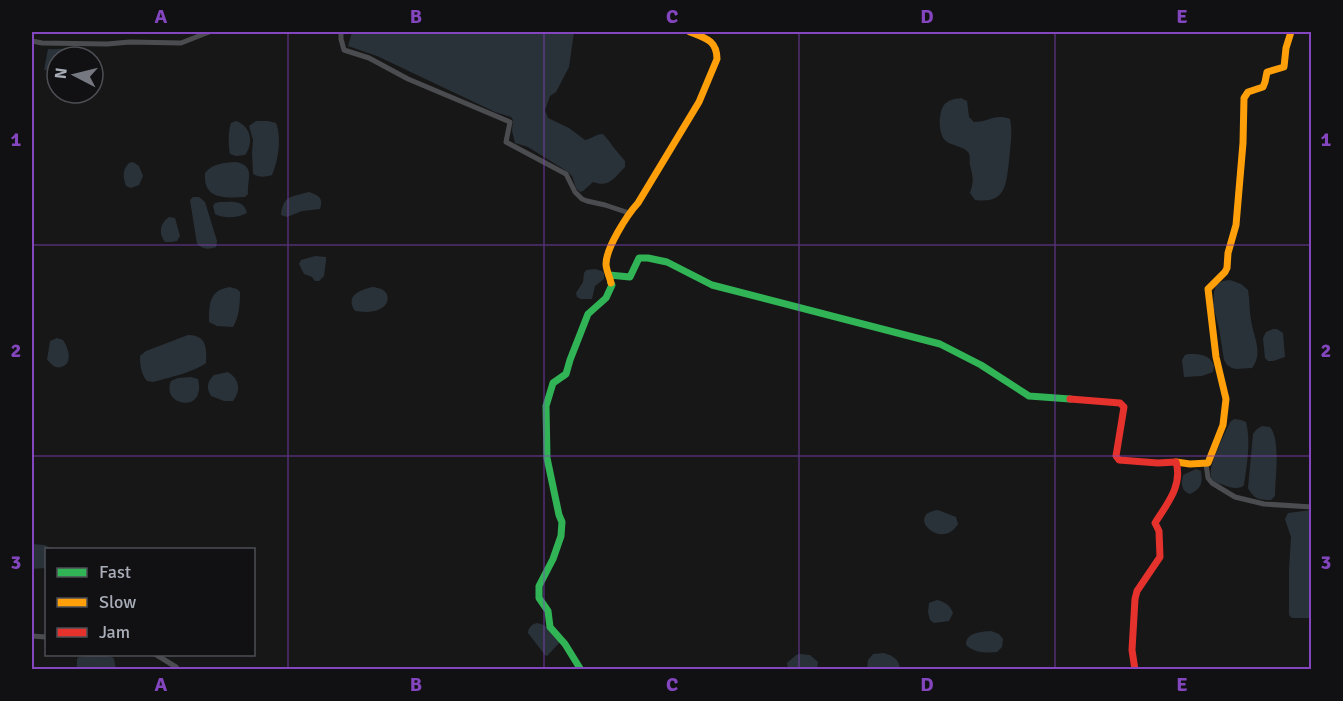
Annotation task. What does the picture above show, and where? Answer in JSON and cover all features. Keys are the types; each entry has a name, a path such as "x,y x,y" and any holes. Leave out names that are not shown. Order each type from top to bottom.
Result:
{"street":[{"path":"32,41 107,44 181,43 209,32"},
{"path":"341,32 344,50 369,58 408,79 510,122 506,142 566,174 575,192 582,199 629,213"},
{"path":"581,669 565,644 550,627 550,615 546,604 539,598 539,586 553,560 561,536 562,522 547,458 546,406 553,382 566,374 588,314 606,298 610,290 612,285 606,264 610,248 629,213 642,197 699,102 717,59 716,45 705,37 690,32"},
{"path":"1291,32 1284,67 1267,72 1262,89 1248,92 1244,98 1243,143 1236,225 1228,253 1227,268 1208,289 1216,357 1226,399 1223,424 1206,464 1208,478 1212,483 1236,497 1264,504 1311,507"},
{"path":"609,275 630,277 639,258 645,257 679,266 712,285 940,344 981,365 1029,396 1120,403 1124,407 1116,456 1119,460 1206,464"},
{"path":"1135,669 1132,650 1135,599 1137,591 1160,557 1159,531 1155,523 1172,496 1178,478 1179,469 1176,462"},
{"path":"159,656 177,666 178,669"}],"shaded area":[{"path":"352,32 574,32 569,67 556,92 550,96 545,110 548,118 569,128 585,140 603,134 625,161 625,167 611,181 603,184 593,182 580,192 572,176 565,170 528,147 515,143 511,117 495,112 377,56 348,46"},
{"path":"961,98 967,101 969,117 974,122 996,117 1010,119 1011,140 1007,178 999,196 993,199 975,200 970,193 973,179 969,154 963,148 946,141 941,134 941,113 944,105"},
{"path":"236,121 245,127 250,135 245,155 230,154 229,130 231,123"},
{"path":"256,121 276,123 278,129 279,142 272,175 260,177 253,174 253,140 249,126"},
{"path":"133,162 139,166 143,176 139,185 131,188 126,186 124,174 125,168"},
{"path":"236,162 248,170 248,194 245,197 223,197 212,193 205,182 205,173 215,165"},
{"path":"309,192 319,198 320,209 302,211 287,217 281,215 286,200"},
{"path":"193,197 199,197 205,202 217,241 216,247 206,248 197,244 190,200"},
{"path":"220,202 240,203 247,213 231,217 219,216 215,214 213,206"},
{"path":"169,217 175,218 180,236 177,241 165,242 161,235 161,228"},
{"path":"315,256 326,257 324,276 319,281 304,274 299,264 301,260"},
{"path":"595,269 604,273 604,279 595,286 592,299 577,297 576,293 583,282 584,273 586,270"},
{"path":"1230,280 1241,284 1248,290 1250,316 1257,344 1257,356 1252,368 1232,368 1224,360 1213,305 1216,285"},
{"path":"230,287 240,292 237,319 233,327 217,326 209,322 212,299 218,291"},
{"path":"373,287 381,289 387,295 388,300 385,305 374,311 355,311 352,301 355,294"},
{"path":"1273,329 1283,333 1285,357 1268,361 1265,358 1263,338 1266,332"},
{"path":"188,335 199,337 204,343 206,363 181,374 153,382 147,381 141,369 140,356 146,351"},
{"path":"57,338 63,340 69,355 68,362 61,367 53,366 47,360 50,341"},
{"path":"1188,354 1210,359 1214,366 1213,372 1202,376 1184,377 1182,360"},
{"path":"228,372 235,378 238,385 233,401 224,401 211,396 208,390 214,375"},
{"path":"191,377 198,379 198,394 191,402 180,402 171,395 169,389 171,381"},
{"path":"1234,419 1246,422 1248,445 1244,485 1235,488 1216,482 1212,479 1211,474 1217,451 1230,422"},
{"path":"1262,426 1270,427 1275,441 1277,460 1275,496 1271,500 1257,498 1248,488 1253,434"},
{"path":"1196,469 1201,471 1202,479 1199,488 1190,494 1182,487 1183,475"},
{"path":"938,510 956,517 958,524 951,532 935,533 925,524 924,518 928,513"},
{"path":"1311,510 1311,618 1292,618 1289,615 1291,537 1285,519 1288,513"},
{"path":"32,544 45,545 50,548 45,548 45,568 32,569"},
{"path":"937,600 947,604 952,610 949,621 934,623 930,620 929,603"},
{"path":"537,623 548,627 561,641 547,656 528,633 531,626"},
{"path":"991,631 999,634 1003,639 1002,647 997,652 980,652 966,645 971,635"},
{"path":"884,653 895,658 900,669 867,669 868,660 873,654"},
{"path":"800,654 810,655 818,662 817,669 788,669 787,663"},
{"path":"79,657 112,657 116,669 77,669"}],"traffic: fast":[{"path":"609,275 630,277 639,258 667,262 712,285 940,344 981,365 1029,396 1070,399"},
{"path":"581,670 565,644 550,627 548,611 539,598 539,586 553,559 561,536 562,522 547,458 546,406 553,383 566,374 588,314 606,298 611,283"}],"traffic: slow":[{"path":"611,283 606,264 609,249 699,102 717,59 712,44 705,38 690,32"},
{"path":"1176,462 1208,463 1223,425 1226,399 1216,357 1208,289 1227,268 1228,253 1236,225 1243,143 1244,98 1248,92 1263,87 1267,72 1284,67 1291,32"}],"traffic: jam":[{"path":"1070,399 1120,403 1124,407 1116,456 1119,460 1176,462 1178,470 1176,486 1155,523 1159,531 1160,557 1137,591 1135,599 1132,650 1135,670"}]}
